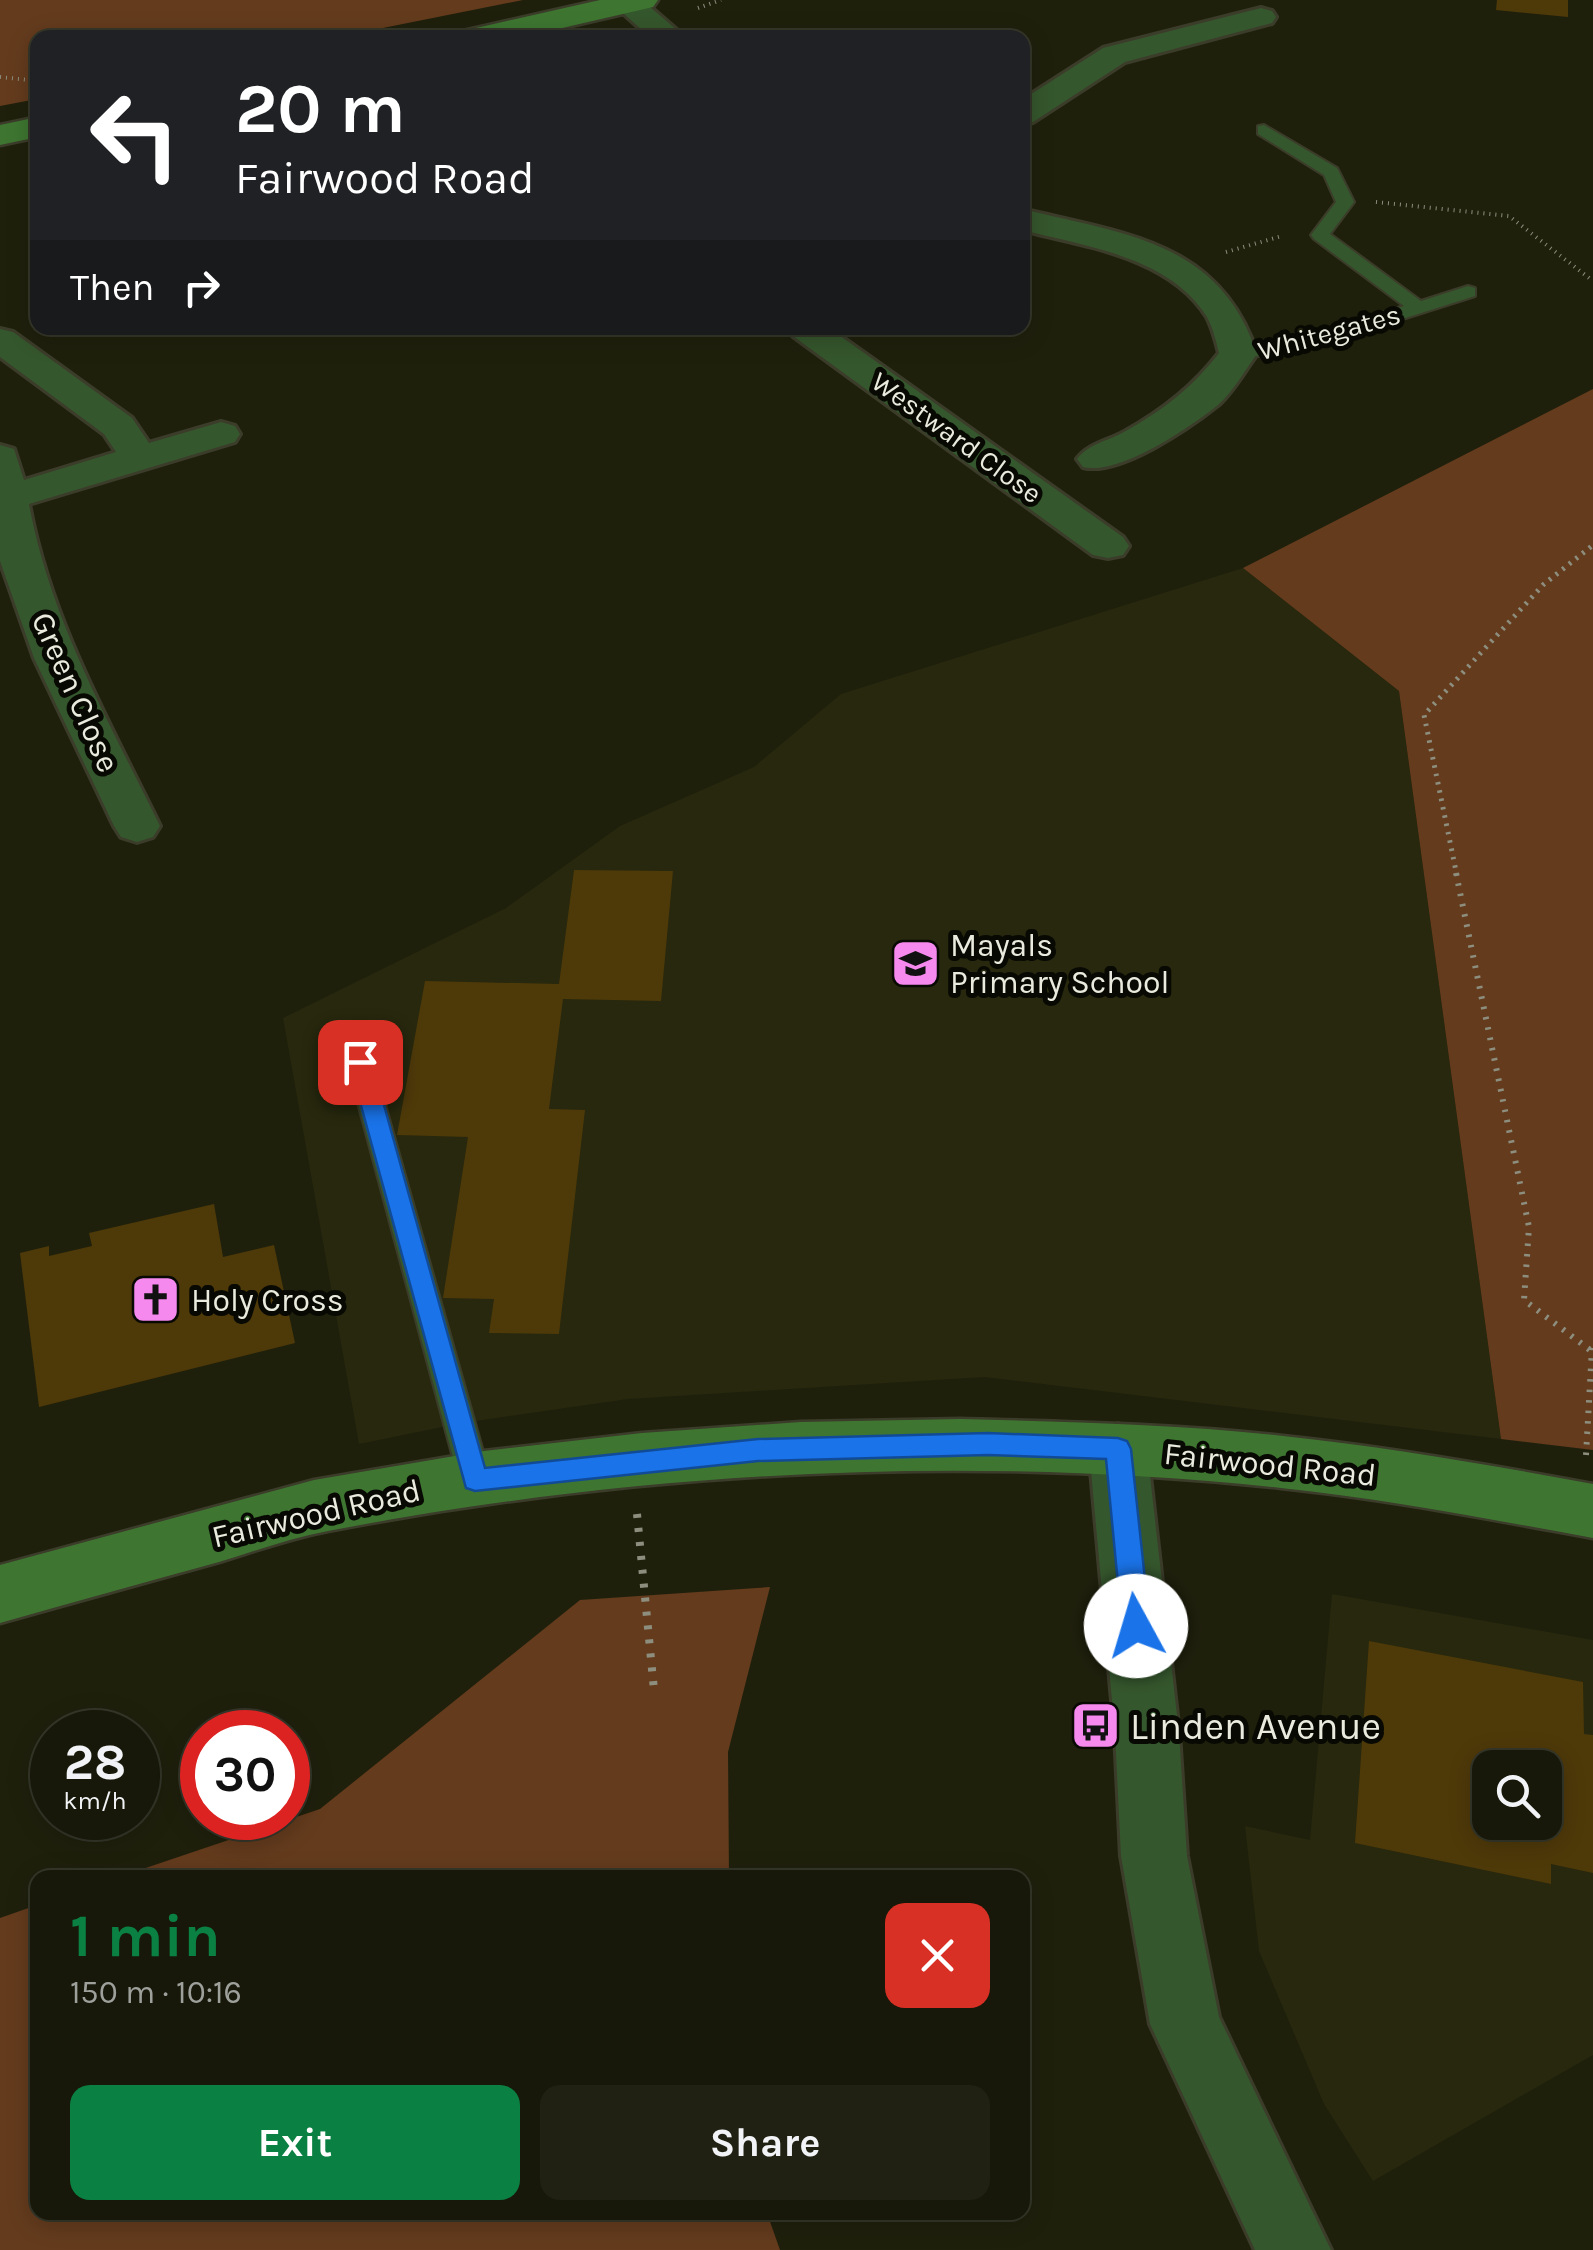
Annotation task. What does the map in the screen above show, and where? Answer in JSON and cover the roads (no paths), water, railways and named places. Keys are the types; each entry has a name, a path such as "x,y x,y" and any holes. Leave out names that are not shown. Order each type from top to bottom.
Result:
{"street":[{"path":"510,30 635,2 663,30"},
{"path":"1030,110 1114,55 1260,17"},
{"path":"0,136 30,129"},
{"name":"Whitegates","path":"1030,221 1152,256 1201,286 1226,318 1238,354 1207,396 1138,440 1097,459"},
{"name":"Westward Close","path":"816,335 1108,546"},
{"path":"0,340 118,426 139,457"},
{"name":"Green Close","path":"137,826 56,658 17,551 4,477 139,457 221,434"},
{"path":"1138,440 1178,466"},
{"name":"Fairwood Road","path":"0,1594 328,1504 475,1480 722,1452 900,1444 1118,1449 1380,1474 1589,1510"},
{"path":"1118,1449 1147,1733 1154,1856 1185,2024 1294,2250"}],"lane":[{"name":"Whitegates","path":"1264,130 1331,172 1345,202 1320,235 1419,308"},
{"name":"Whitegates","path":"1238,354 1288,349 1468,292"},
{"path":"360,1062 475,1480"}],"place":[{"name":"Mayals Primary School","path":"915,963"},
{"name":"Holy Cross","path":"156,1300"},
{"name":"Linden Avenue","path":"1095,1726"}]}
